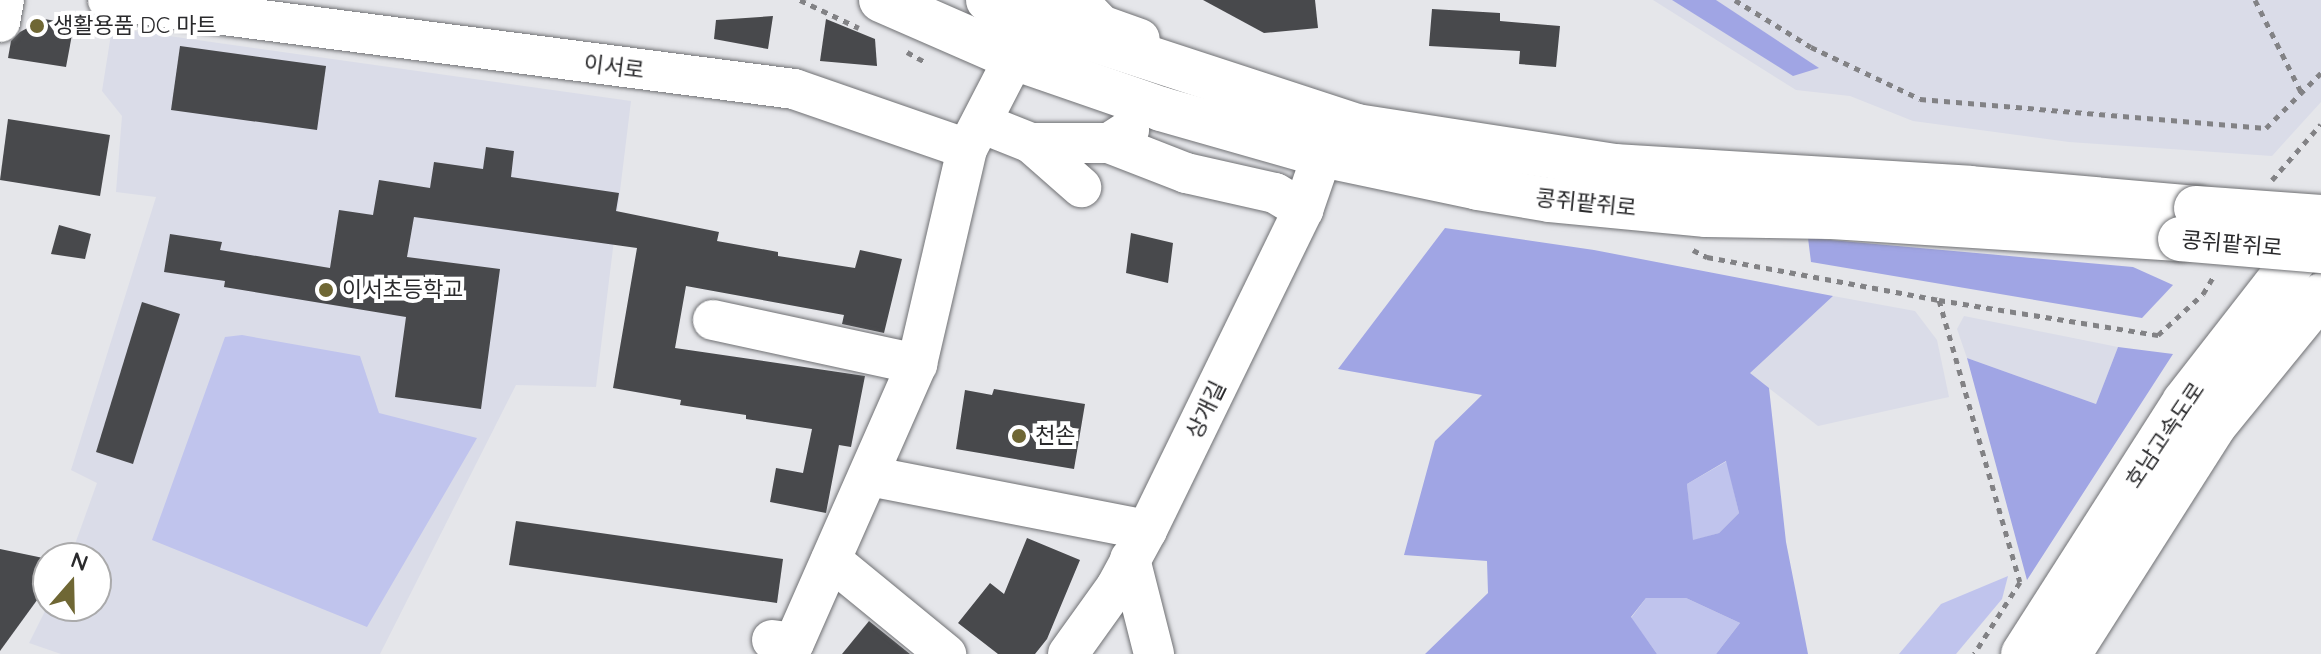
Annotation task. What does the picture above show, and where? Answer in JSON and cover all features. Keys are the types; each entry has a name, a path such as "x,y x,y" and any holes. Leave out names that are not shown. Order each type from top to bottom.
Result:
{"main road":[{"name":"콩쥐팥쥐로","path":"881,0 1014,58 1161,109 1322,155 1550,200 1706,215 2188,223 2321,217"},
{"name":"콩쥐팥쥐로","path":"1021,7 1357,126 1614,166 1969,188 2188,223 2321,251"},
{"name":"호남고속도로","path":"2023,654 2184,402 2321,226"},
{"name":"호남고속도로","path":"2069,654 2214,426 2321,295"}],"street":[{"path":"0,22 4,0"},
{"name":"이서로","path":"108,0 206,7 584,47 794,89 974,136 1031,143"},
{"path":"1077,0 1101,25 1186,54 1287,82 1302,109"},
{"path":"772,640 794,643 917,364 974,136 1014,58 1021,7"},
{"path":"1109,143 1161,109"},
{"path":"1031,143 1109,143 1186,173 1275,193 1303,210"},
{"path":"1031,143 1081,187"},
{"name":"상개길","path":"1068,654 1116,587 1138,545 1303,210 1322,155"},
{"path":"713,320 917,364"},
{"path":"869,476 1138,545 1154,654"},
{"path":"831,560 946,654"}],"path":[{"path":"1735,0 1811,47 1920,99 2266,128 2321,73"},
{"path":"2255,0 2302,94"},
{"path":"2270,183 2321,124"},
{"path":"1679,243 1707,257 1939,300 2158,335 2203,294 2218,269"},
{"path":"1939,300 2020,582 1974,654"}],"shaded area":[{"path":"1653,0 2321,0 2321,102 2272,156 2069,142 1913,121 1850,96 1796,90"},
{"path":"1672,0 1716,0 1819,68 1793,76"},
{"path":"112,28 631,101 596,387 516,385 380,654 61,654 29,643 40,622 112,622 112,542 76,542 97,483 71,470 156,197 116,192 122,116 102,91"},
{"path":"1445,228 1594,250 1833,296 1750,373 1769,388 1786,542 1808,654 1716,654 1740,623 1686,598 1646,598 1631,617 1657,654 1425,654 1488,593 1487,561 1404,555 1435,441 1482,395 1338,369","holes":["1726,461 1739,513 1719,533 1693,540 1687,484"]},
{"path":"1808,238 2133,267 2173,285 2142,318 1811,262"},
{"path":"1833,296 1915,311 1937,340 1949,397 1818,426 1749,373"},
{"path":"1964,316 2118,347 2096,404 1967,358 1957,329"},
{"path":"242,335 360,356 379,413 477,438 367,627 152,540 225,337"},
{"path":"2118,347 2173,354 2027,580 1967,358 2096,404"},
{"path":"1727,461 1739,513 1719,533 1692,541 1687,484"},
{"path":"2008,576 2002,599 1956,654 1899,654 1941,604"},
{"path":"1646,598 1686,598 1740,623 1716,654 1657,654 1631,618"}],"building":[{"path":"1203,0 1315,0 1318,28 1264,33"},
{"path":"1432,9 1500,13 1500,21 1560,26 1556,67 1519,64 1520,51 1429,46"},
{"path":"773,16 768,49 714,39 716,20"},
{"path":"44,19 74,24 66,67 8,58 11,41 20,32"},
{"path":"826,19 875,39 877,66 820,61"},
{"path":"180,46 326,66 317,130 171,110"},
{"path":"8,119 110,135 100,196 0,180"},
{"path":"486,147 514,151 511,177 619,193 616,211 719,232 717,241 778,252 778,256 855,268 860,250 902,259 884,333 842,324 844,315 686,286 675,348 865,376 851,447 839,445 826,513 770,502 776,468 803,473 812,429 746,419 746,415 680,405 681,400 613,388 637,248 414,217 407,257 500,269 481,409 395,397 406,317 224,287 225,281 164,272 170,234 222,242 220,250 330,268 339,210 373,215 379,180 430,188 434,162 483,169"},
{"path":"59,225 91,234 85,259 51,254"},
{"path":"1131,233 1173,243 1168,283 1126,273"},
{"path":"142,302 180,314 133,464 96,452"},
{"name":"천손","path":"994,389 1085,404 1074,469 956,449 965,390 992,395"},
{"path":"516,521 783,559 777,603 509,565"},
{"path":"1027,538 1080,560 1047,639 1035,654 998,654 958,623 990,583 1004,594"},
{"path":"0,549 32,556 32,607 0,651"},
{"path":"869,621 910,654 842,654"}],"place":[{"name":"생활용품 DC 마트","path":"37,26"},
{"name":"이서초등학교","path":"326,290"},
{"name":"천손","path":"1019,436"}]}
